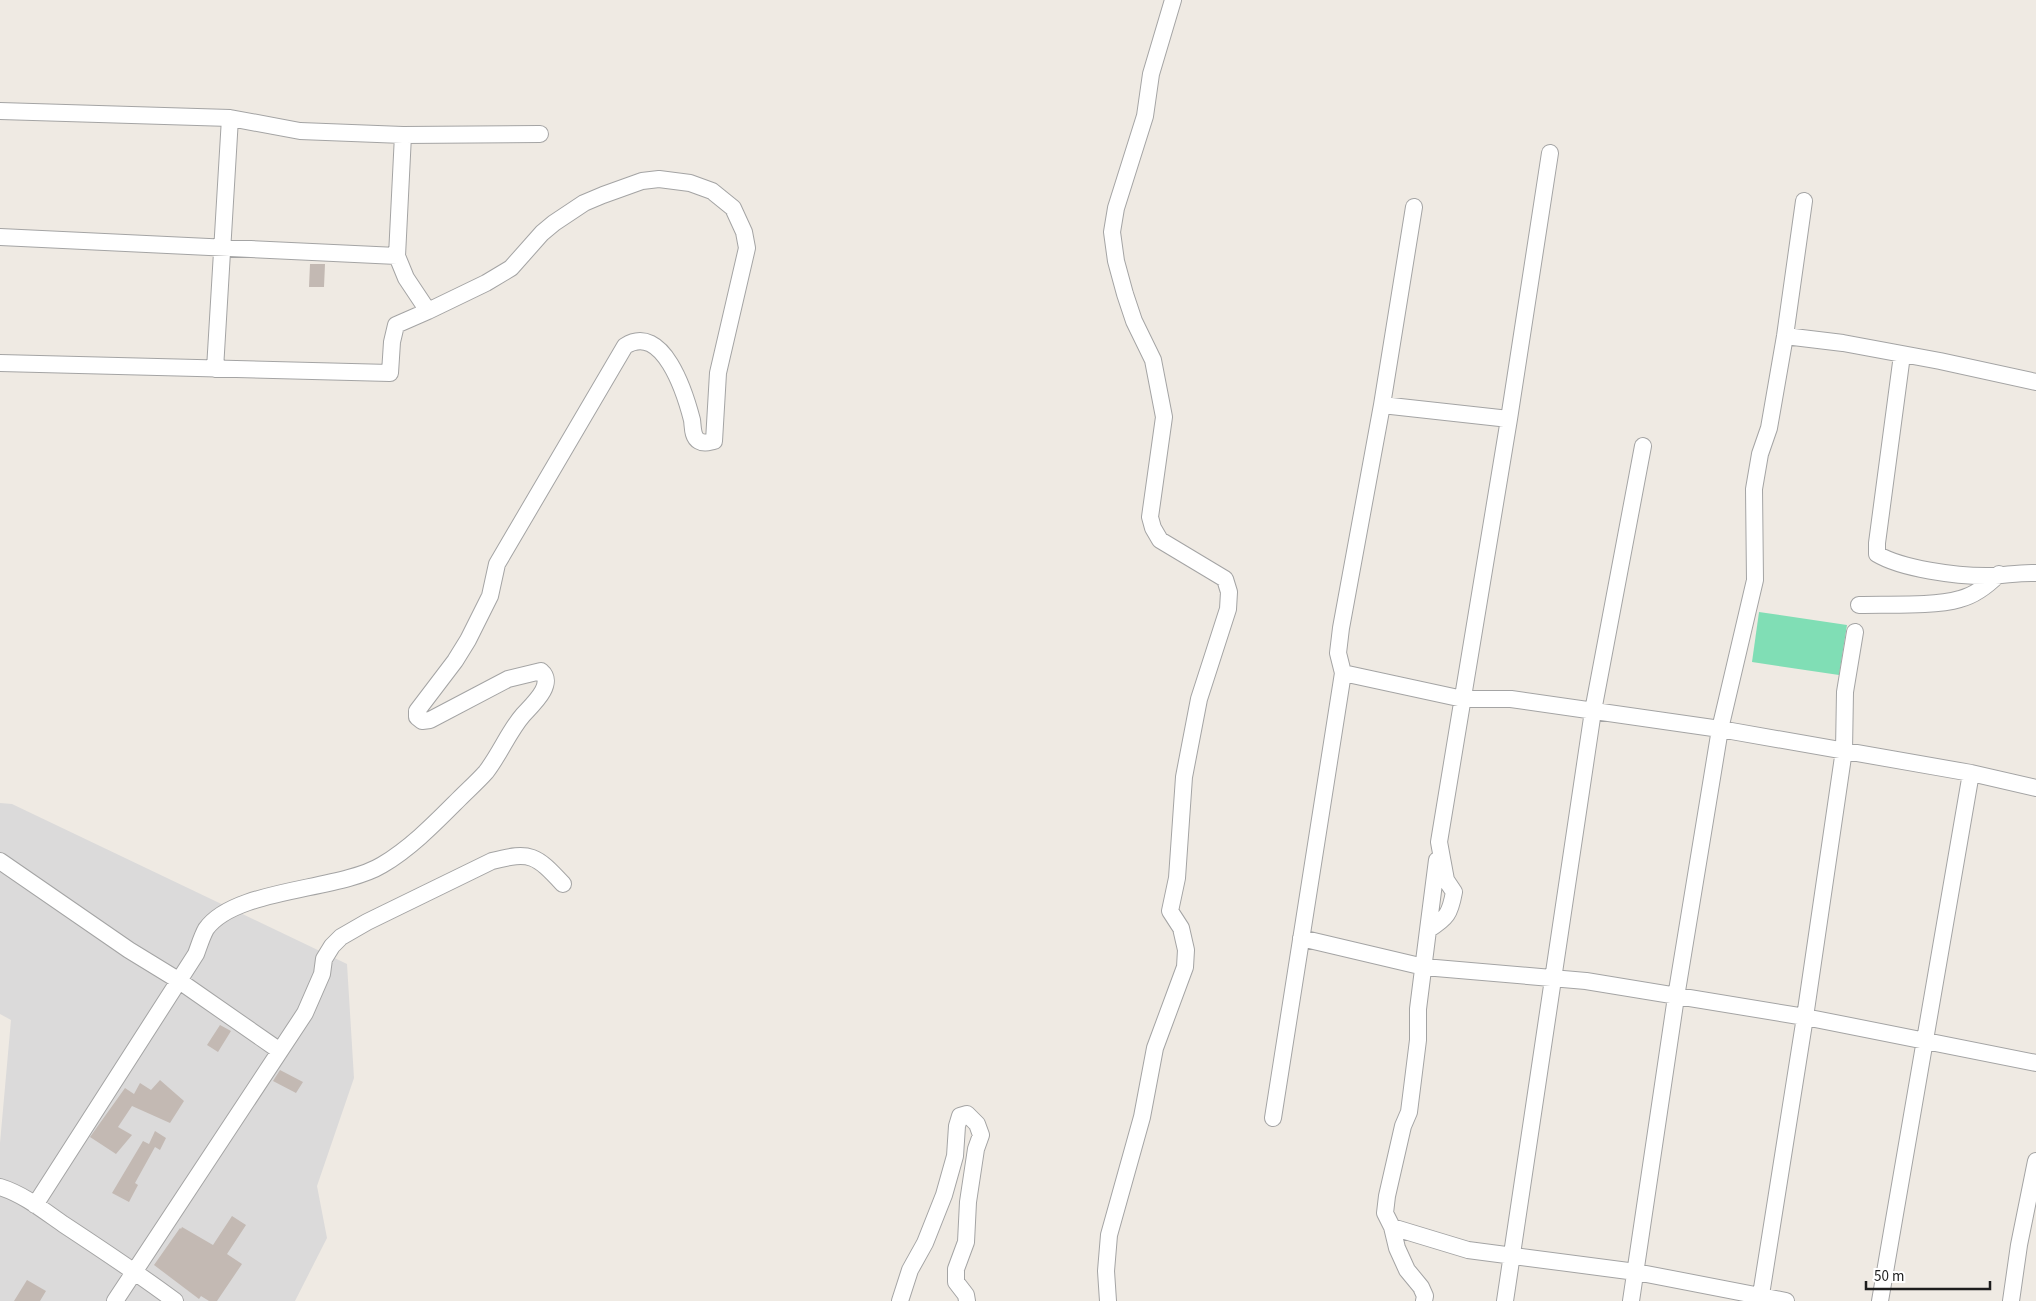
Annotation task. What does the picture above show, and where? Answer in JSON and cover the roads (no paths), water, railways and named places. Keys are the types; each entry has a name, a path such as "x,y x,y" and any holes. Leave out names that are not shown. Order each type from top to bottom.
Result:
{"street":[{"path":"1108,1301 1106,1270 1108,1235 1142,1117 1155,1048 1186,967 1186,950 1181,928 1170,911 1176,878 1184,777 1199,699 1228,609 1230,592 1225,579 1160,540 1152,528 1150,517 1164,417 1153,360 1134,321 1125,294 1116,260 1112,232 1116,208 1145,116 1152,74 1173,0"},
{"path":"0,111 230,118 300,131 404,135 540,134"},
{"path":"215,368 224,247 230,118"},
{"path":"404,135 397,256 406,278 428,311"},
{"path":"1424,1301 1425,1296 1421,1287 1406,1270 1396,1248 1392,1228 1386,1213 1387,1196 1403,1126 1409,1112 1418,1040 1418,1009 1428,930 1450,912 1454,892 1446,880 1439,842 1550,153"},
{"path":"0,363 390,373 392,342 396,325 486,283 511,268 542,233 584,203 642,181 659,179 690,183 712,191 733,208 744,232 747,248 718,373 714,441 707,443 699,441 695,437 692,419 675,371 665,356 651,343 641,340 625,346 497,564 490,596 468,640 455,661 417,711 417,717 422,720 430,720 508,679 541,671 544,674 546,684 543,691 516,723 506,743 485,772 421,835 403,851 380,866 352,876 254,901 235,907 218,917 206,929 196,954 35,1205"},
{"path":"1631,1301 1676,997 1720,729 1755,580 1754,489 1760,454 1769,428 1785,336 1804,201"},
{"path":"1274,1118 1342,673 1338,653 1341,628 1382,405 1414,207"},
{"path":"0,237 397,256"},
{"path":"1785,336 1843,343 1902,356 1940,361 2036,382"},
{"path":"1902,356 1877,554 1886,559 1943,573 1988,576 1999,574 2036,574"},
{"path":"1382,405 1508,419"},
{"path":"1505,1301 1593,711 1643,446"},
{"path":"1859,605 1946,602 1962,599 1984,588 1999,574"},
{"path":"1760,1298 1805,1016 1844,750 1845,692 1855,632"},
{"path":"1342,673 1463,699 1511,699 1720,729 1971,773 2036,788"},
{"path":"1880,1301 1971,773"},
{"path":"115,1301 306,1013 322,974 324,959 332,946 341,937 367,922 492,861 510,856 535,858 546,866 563,884"},
{"path":"0,861 129,950 178,980 280,1052"},
{"path":"1301,938 1424,967 1586,981 1676,997 1805,1016 2036,1063"},
{"path":"900,1301 910,1270 931,1229 944,1195 955,1156 957,1126 960,1116 967,1114 976,1124 981,1136 976,1149 968,1202 966,1242 956,1269 956,1282 966,1295 967,1301"},
{"path":"2011,1301 2019,1245 2036,1161"},
{"path":"0,1187 10,1190 35,1205 134,1271 175,1301"},
{"path":"1392,1228 1468,1250 1636,1272 1760,1298 1786,1301"}]}
